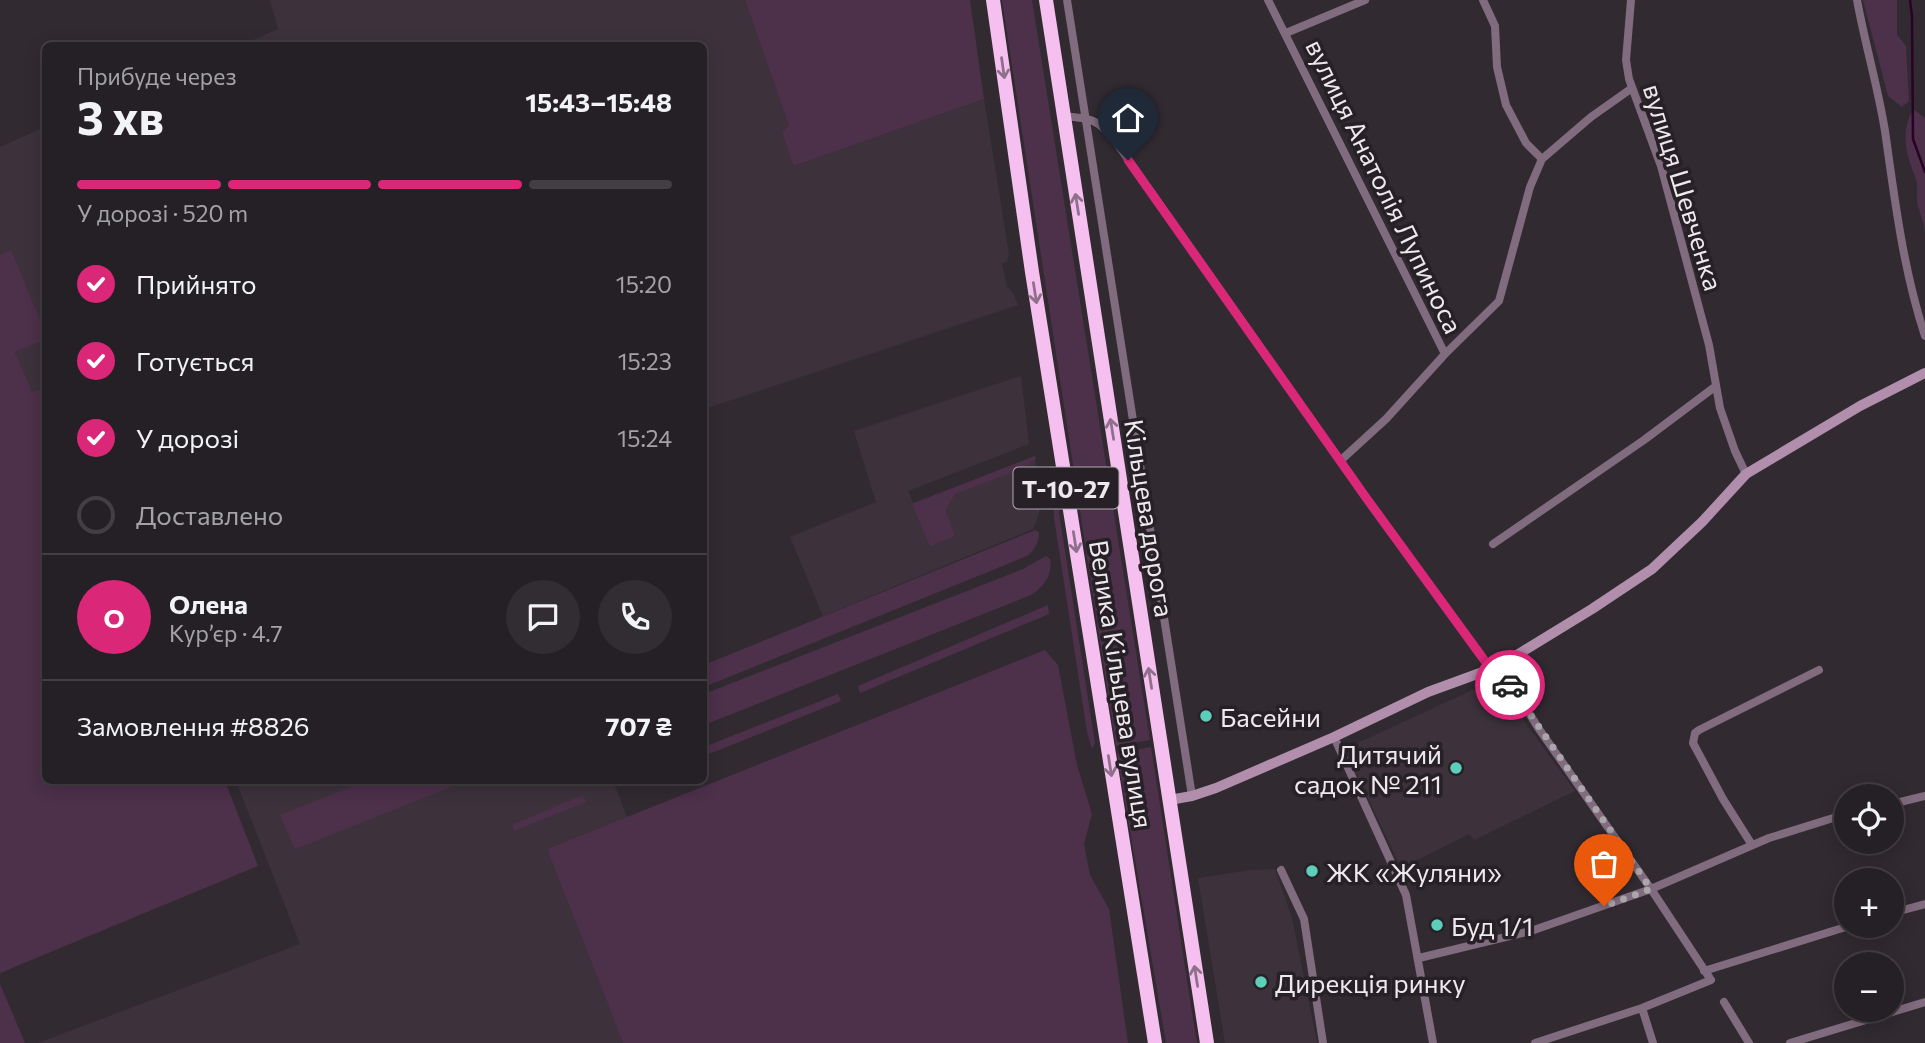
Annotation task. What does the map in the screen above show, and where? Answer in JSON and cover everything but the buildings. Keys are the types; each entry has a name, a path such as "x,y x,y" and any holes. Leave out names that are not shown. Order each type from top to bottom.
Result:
{"highway":[{"name":"Велика Кільцева вулиця","path":"993,0 1034,285 1155,1043"},
{"name":"Кільцева дорога","path":"1046,0 1207,1043"}],"street":[{"path":"1068,0 1192,796"},
{"name":"вулиця Анатолія Лупиноса","path":"1268,0 1445,354"},
{"path":"1286,33 1365,0"},
{"path":"1483,0 1495,26 1497,67 1506,105 1526,143 1542,159"},
{"name":"вулиця Шевченка","path":"1631,0 1626,60 1632,88 1661,166 1709,345 1720,408 1746,474"},
{"path":"1857,0 1883,121 1904,259 1925,337"},
{"path":"1340,461 1386,419 1501,296 1530,187 1542,159 1582,124 1632,88"},
{"path":"1063,116 1097,121 1113,138 1340,461 1545,737 1711,980 1642,1008 1535,1043"},
{"path":"1170,800 1214,789 1334,737 1427,692 1494,667 1653,569 1702,522 1746,474 1860,406 1925,373"},
{"path":"1493,544 1644,440 1716,386"},
{"path":"1752,845 1723,799 1693,743 1693,737 1699,730 1819,670"},
{"path":"1334,737 1406,895 1433,1043"},
{"path":"1904,801 1925,796"},
{"path":"1419,958 1531,931 1651,889 1802,826 1834,817"},
{"path":"1281,870 1304,919 1323,1043"},
{"path":"1904,910 1925,904"},
{"path":"1704,971 1834,931"},
{"path":"1724,1002 1749,1043"},
{"path":"1790,1043 1925,1002"},
{"path":"1642,1008 1653,1043"}],"shaded area":[{"path":"270,0 745,0 789,126 794,166 984,99 1009,254 1007,261 1002,264 1007,287 1018,305 707,408 707,42 249,42 278,29"},
{"path":"745,0 970,0 984,99 794,166 782,132 789,126"},
{"path":"1002,0 1032,0 1150,740 1116,746"},
{"path":"1863,0 1897,0 1897,35 1906,46 1909,101 1902,107 1888,96"},
{"path":"1913,109 1925,118 1925,234 1917,202 1917,182 1906,144 1907,127"},
{"path":"42,128 42,324 11,251 0,255 0,147"},
{"path":"11,250 42,324 42,341 15,352 32,392 42,389 42,784 226,784 258,866 0,973 0,255"},
{"path":"42,341 42,389 32,393 15,352"},
{"path":"1021,376 1029,444 908,491 913,503 1035,456 1039,513 1033,529 823,616 790,537 876,502 854,431"},
{"path":"1035,456 1036,459 1021,469 955,494 945,510 955,536 930,546 912,504"},
{"path":"1037,472 1039,513 1031,504 1028,493 1030,482"},
{"path":"1053,474 1095,743 1092,749 1087,732 1054,518"},
{"path":"1035,530 1039,532 1037,542 1027,556 707,686 707,664"},
{"path":"1046,556 1050,559 1049,575 1044,584 1031,595 707,724 707,693 1023,569"},
{"path":"1048,605 1049,614 860,693 858,686"},
{"path":"1045,650 1058,665 1077,765 1092,814 1084,844 1090,875 1109,909 1128,1043 623,1043 547,849"},
{"name":"Дитячий садок № 211","path":"1494,680 1575,791 1474,840 1469,834 1401,868 1345,749"},
{"path":"838,694 841,701 707,755 707,746"},
{"path":"1151,747 1197,1043 1166,1043 1117,753"},
{"path":"237,784 614,784 627,817 547,849 623,1043 38,1043 300,944"},
{"path":"358,784 458,784 295,849 280,815"},
{"path":"583,795 586,802 514,831 512,825"},
{"path":"1275,869 1292,918 1317,1043 1225,1043 1198,878"},
{"path":"0,984 25,1043 0,1043"}],"waterway":[{"path":"1910,0 1913,139 1925,172"}],"way so far":[{"path":"1510,685 1651,889 1604,906"}],"place":[{"name":"Басейни","path":"1206,716"},
{"name":"Дитячий садок № 211","path":"1456,768"},
{"name":"ЖК «Жуляни»","path":"1312,871"},
{"name":"Буд 1/1","path":"1437,925"},
{"name":"Дирекція ринку","path":"1261,982"}],"route":[{"path":"1128,160 1367,499 1490,668 1499,666 1510,685"}]}
